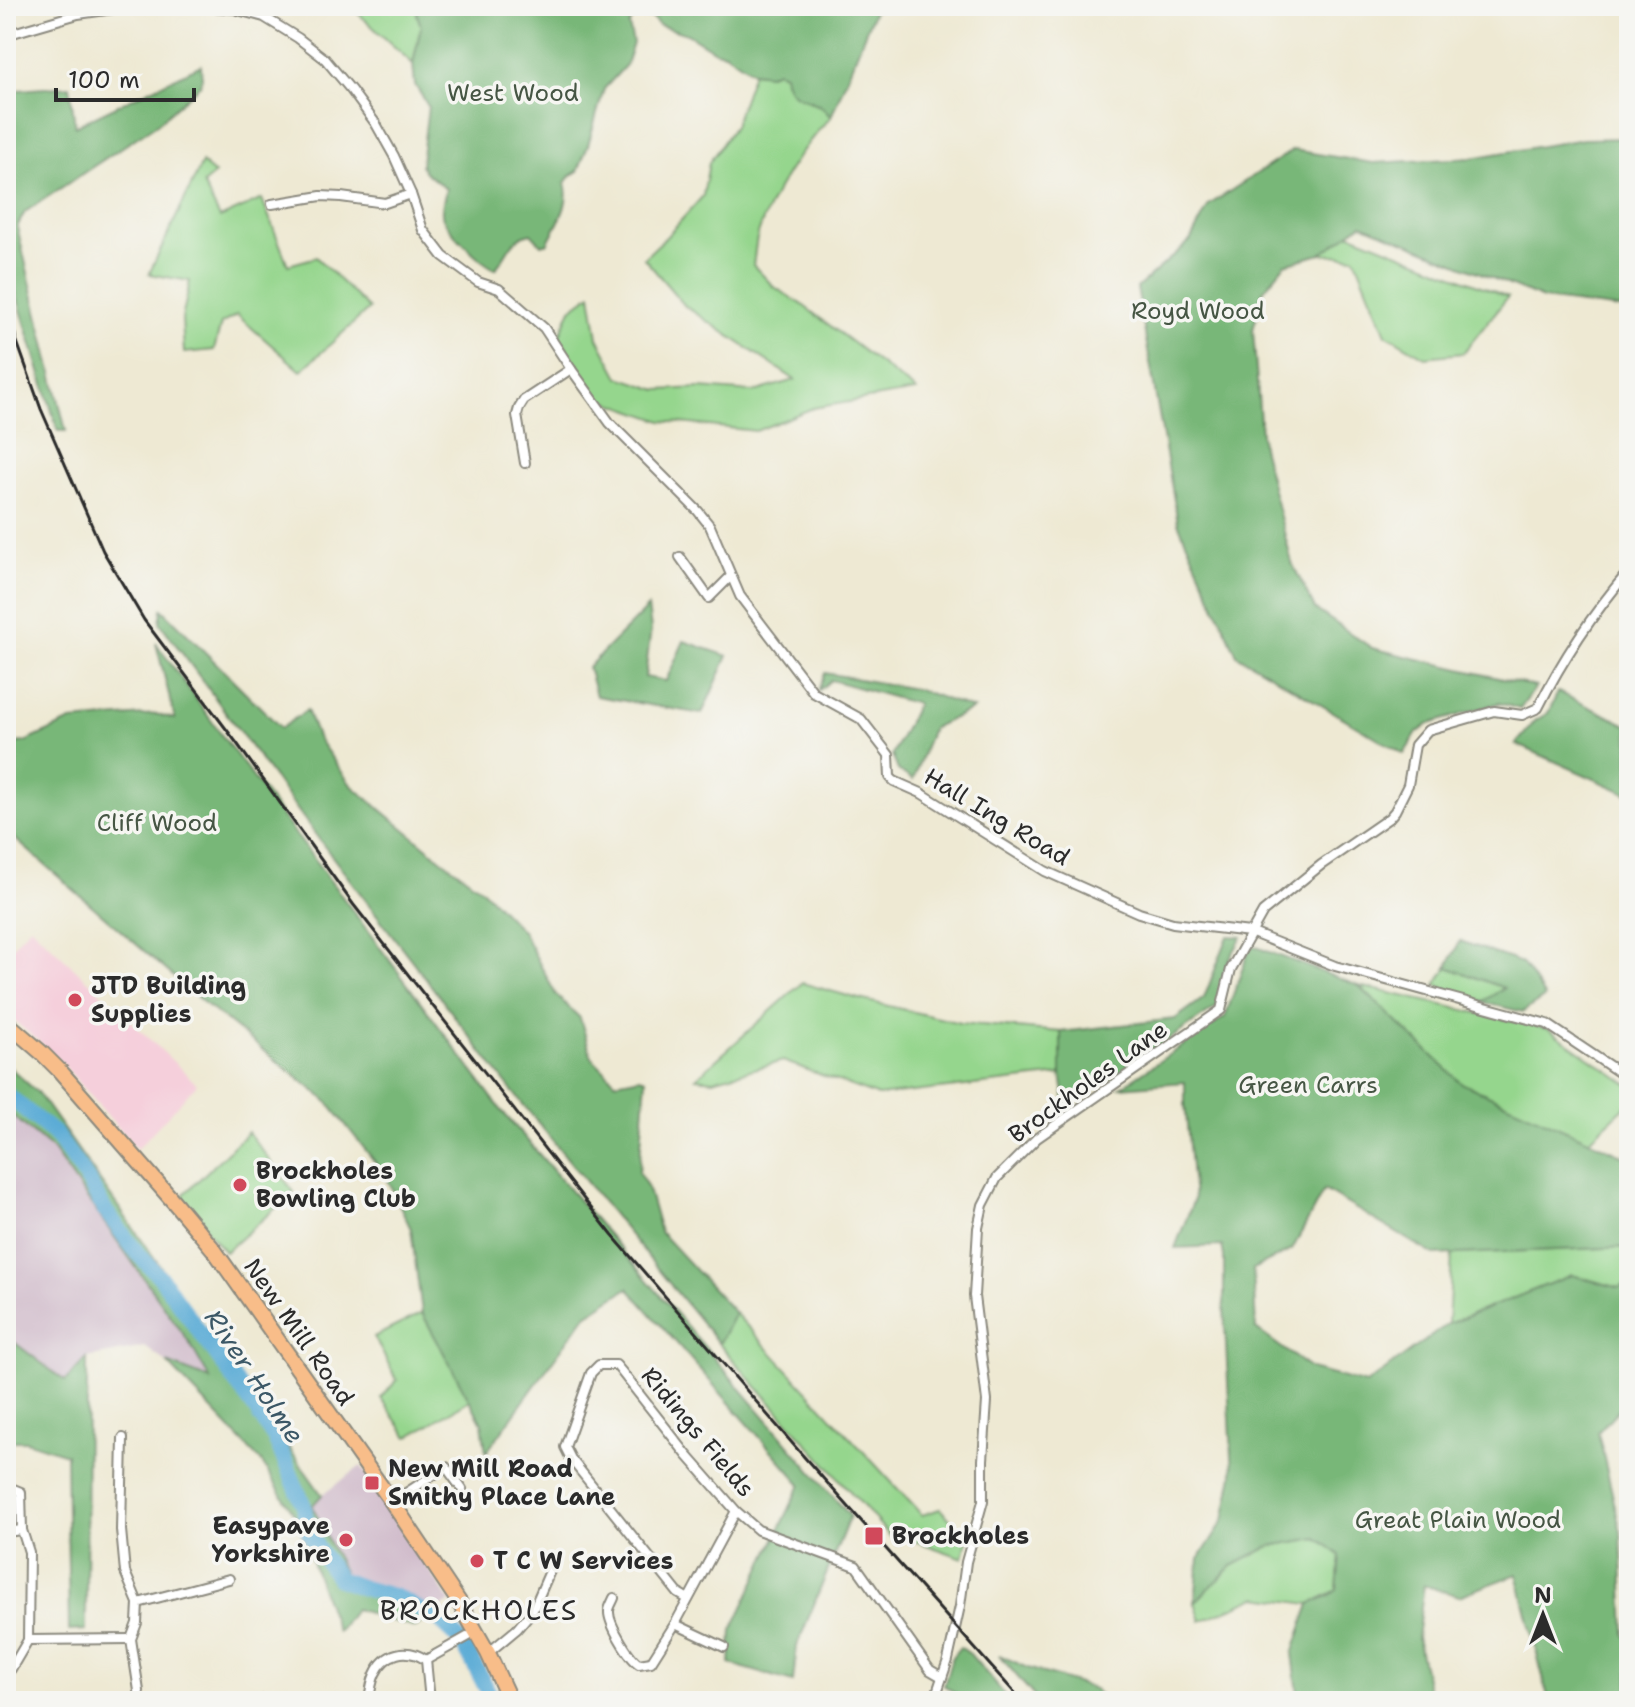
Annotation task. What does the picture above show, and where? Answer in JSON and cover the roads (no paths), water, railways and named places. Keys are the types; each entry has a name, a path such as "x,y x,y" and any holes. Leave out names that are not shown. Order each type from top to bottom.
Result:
{"main road":[{"name":"New Mill Road","path":"6,1022 60,1071 214,1250 459,1602 472,1634 488,1653 510,1701"}],"street":[{"path":"6,35 78,14 126,7 168,6"},
{"name":"Hall Ing Road","path":"204,6 234,9 264,17 325,59 376,124 411,194 423,230 443,256 478,282 499,289 544,328 610,423 710,526 740,596 814,693 861,719 889,755 890,777 894,781 921,793 1053,876 1139,913 1173,923 1250,932 1335,966 1547,1024 1629,1079"},
{"path":"272,204 321,196 385,203 411,194"},
{"path":"525,463 517,415 519,408 524,400 571,369"},
{"path":"680,557 709,598 730,577"},
{"name":"Brockholes Lane","path":"934,1701 948,1660 966,1562 983,1501 987,1401 974,1296 978,1228 983,1205 997,1178 1037,1138 1221,1010 1231,969 1263,912 1321,865 1389,818 1408,785 1415,745 1426,732 1494,711 1522,715 1538,708 1560,668 1610,593 1629,571"},
{"name":"Ridings Fields","path":"688,1599 678,1593 631,1536 565,1447 591,1373 599,1365 616,1365 687,1455 736,1511 758,1530 856,1566 930,1670 942,1677"},
{"path":"123,1438 121,1530 125,1572 138,1603 137,1623 131,1639 139,1691"},
{"path":"392,1502 446,1467 462,1489"},
{"path":"6,1486 21,1492 22,1530 29,1552 28,1640 11,1669 6,1671"},
{"path":"614,1598 609,1612 611,1620 631,1659 639,1664 651,1662 736,1511"},
{"path":"6,1532 22,1530"},
{"path":"488,1653 517,1629 533,1610 553,1564"},
{"path":"138,1603 229,1579"},
{"path":"675,1624 724,1647"},
{"path":"426,1660 472,1634"},
{"path":"28,1640 131,1639"},
{"path":"369,1701 376,1671 385,1661 406,1651 426,1660"},
{"path":"426,1660 430,1701"},
{"path":"251,1701 292,1697 299,1701"}],"waterway":[{"name":"River Holme","path":"6,1094 56,1135 104,1209 138,1254 161,1278 254,1407 274,1437 285,1461 304,1506 307,1528 339,1579 396,1597 439,1620 465,1647 493,1701"}],"railway":[{"path":"6,293 16,339 41,409 103,551 144,620 353,904 612,1235 805,1458 1022,1701"}],"place":[{"name":"JTD Building Supplies","path":"75,1000"},
{"name":"Brockholes Bowling Club","path":"240,1185"},
{"name":"New Mill Road Smithy Place Lane","path":"372,1483"},
{"name":"Brockholes","path":"874,1536"},
{"name":"Easypave Yorkshire","path":"346,1540"},
{"name":"T C W Services","path":"477,1561"}],"district":[{"name":"BROCKHOLES","path":"479,1610"}],"park label":[{"name":"West Wood","path":"513,93"},
{"name":"Royd Wood","path":"1198,311"},
{"name":"Cliff Wood","path":"157,823"},
{"name":"Green Carrs","path":"1308,1085"},
{"name":"Great Plain Wood","path":"1458,1520"}]}
